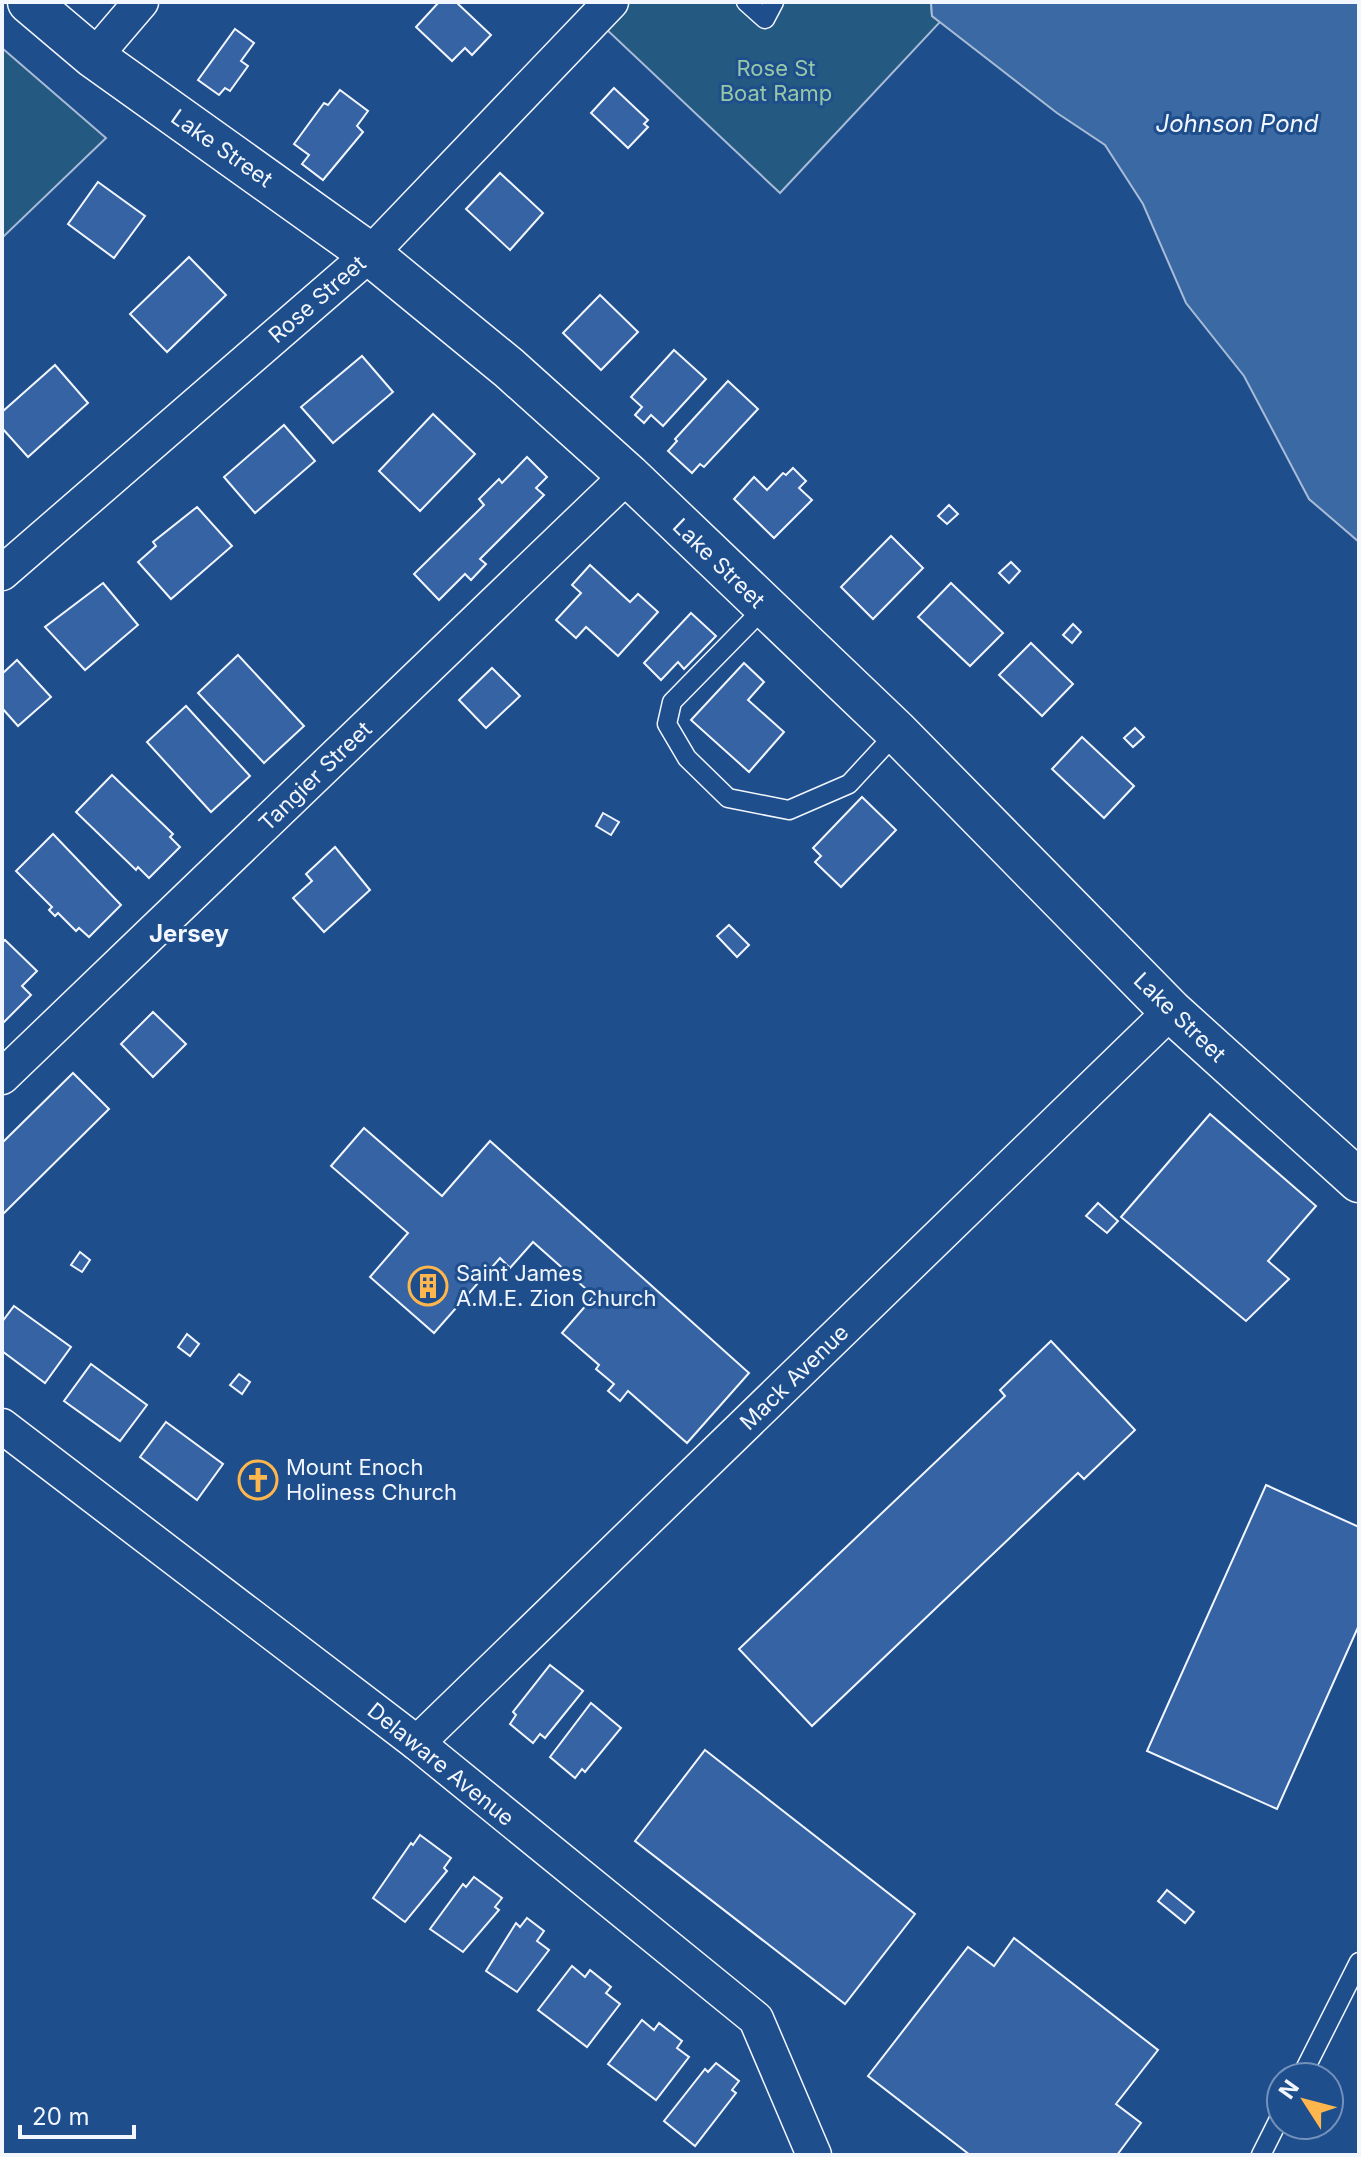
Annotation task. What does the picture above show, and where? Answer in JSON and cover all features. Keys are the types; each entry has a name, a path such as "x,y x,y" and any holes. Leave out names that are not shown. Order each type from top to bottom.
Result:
{"street":[{"name":"Lake Street","path":"29,2 94,57 370,254 509,368 628,475 897,732 1171,1011 1359,1181"},
{"path":"94,57 141,2"},
{"name":"Rose Street","path":"2,573 370,254 611,2"},
{"name":"Tangier Street","path":"2,1077 628,475"},
{"name":"Mack Avenue","path":"417,1743 1171,1011"},
{"name":"Delaware Avenue","path":"2,1426 417,1743 756,2019 814,2155"}],"lane":[{"path":"746,2 765,19 774,2"},
{"path":"765,607 672,702 667,724 687,758 728,798 789,810 849,784 897,732"},
{"path":"1309,2061 1359,1962"}],"green space":[{"name":"Rose St Boat Ramp","path":"630,2 931,2 932,16 940,22 780,193 605,28"},
{"path":"2,48 106,138 2,238"}],"water":[{"name":"Johnson Pond","path":"931,2 1359,2 1359,542 1309,499 1244,376 1186,303 1143,204 1105,145 1057,113 932,16"}],"building":[{"path":"439,2 456,2 491,35 472,55 465,48 452,61 416,27"},
{"path":"235,29 254,43 241,61 248,66 230,91 225,88 219,95 198,80"},
{"path":"614,88 648,120 644,124 648,127 628,148 591,113"},
{"path":"340,90 368,111 357,126 363,132 323,180 302,164 309,155 294,144 324,103 328,105"},
{"path":"500,173 543,213 510,250 466,209"},
{"path":"98,182 145,216 114,258 68,224"},
{"path":"189,257 226,295 167,352 130,314"},
{"path":"600,295 638,332 601,370 563,333"},
{"path":"674,350 706,379 663,426 651,415 644,423 635,415 642,407 631,397"},
{"path":"362,356 393,392 333,443 301,407"},
{"path":"55,365 88,403 28,457 2,428 2,412"},
{"path":"728,381 758,409 704,467 700,464 692,473 668,451 677,441 675,439"},
{"path":"433,414 475,454 420,511 379,471"},
{"path":"284,425 315,461 255,513 224,477"},
{"path":"527,457 547,477 536,488 544,495 480,559 486,564 471,580 465,574 439,600 414,574 484,505 479,499 499,479 502,483"},
{"path":"793,468 806,481 799,488 812,500 774,538 734,499 754,477 767,490 783,473 786,475"},
{"path":"949,505 958,514 947,524 938,516"},
{"path":"197,507 232,546 171,599 138,562 156,546 153,542"},
{"path":"891,536 923,568 873,619 841,587"},
{"path":"1011,562 1020,571 1009,583 999,573"},
{"path":"590,565 630,602 638,594 658,612 618,656 586,627 576,638 556,620 581,593 572,585"},
{"path":"103,583 138,625 85,670 45,627"},
{"path":"951,583 1003,633 970,666 918,617"},
{"path":"691,613 716,636 684,669 678,662 661,680 644,663"},
{"path":"1073,624 1081,632 1072,643 1063,635"},
{"path":"1031,643 1073,684 1042,716 999,675"},
{"path":"238,655 304,726 264,763 198,693"},
{"path":"17,660 51,697 18,726 2,708 2,674"},
{"path":"744,663 764,682 748,700 784,732 749,772 691,720"},
{"path":"492,668 520,696 486,728 459,700"},
{"path":"186,706 250,776 211,812 147,742"},
{"path":"1135,728 1144,737 1133,747 1124,738"},
{"path":"1082,737 1134,786 1104,818 1052,769"},
{"path":"112,775 173,834 170,837 180,847 149,878 138,867 136,870 76,812"},
{"path":"862,797 896,830 841,887 815,862 821,856 813,848"},
{"path":"603,813 619,822 611,835 596,826"},
{"path":"53,834 121,905 89,937 79,928 76,931 58,913 55,916 49,910 52,907 16,871"},
{"path":"335,847 370,890 324,932 293,898 312,881 306,874"},
{"path":"729,925 749,945 737,957 717,936"},
{"path":"5,940 37,971 22,986 31,995 2,1024 2,943"},
{"path":"153,1012 186,1044 153,1077 121,1044"},
{"path":"73,1073 109,1109 2,1215 2,1143"},
{"path":"1210,1114 1316,1206 1268,1261 1289,1279 1246,1321 1121,1217"},
{"name":"Saint James A.M.E. Zion Church","path":"364,1128 442,1196 490,1141 749,1373 687,1443 628,1391 620,1401 608,1391 614,1384 596,1369 599,1365 562,1333 594,1296 533,1242 510,1268 500,1258 434,1333 370,1277 408,1233 331,1166"},
{"path":"1098,1203 1118,1221 1107,1233 1086,1216"},
{"path":"80,1252 90,1260 82,1272 71,1265"},
{"path":"14,1306 71,1347 45,1383 2,1351 2,1322"},
{"path":"187,1334 199,1344 190,1356 178,1347"},
{"path":"1051,1341 1135,1430 1084,1479 1078,1473 812,1726 739,1649 1005,1396 1000,1390"},
{"path":"91,1364 147,1405 120,1441 64,1401"},
{"path":"239,1374 250,1382 242,1394 230,1385"},
{"path":"166,1422 223,1464 197,1500 140,1457"},
{"path":"1266,1485 1359,1527 1359,1625 1277,1809 1147,1751"},
{"path":"550,1665 583,1691 545,1738 540,1734 533,1743 510,1724 516,1715 513,1712"},
{"path":"591,1703 621,1728 585,1772 582,1769 575,1778 550,1757"},
{"path":"705,1750 915,1914 845,2004 635,1841"},
{"path":"420,1835 451,1858 444,1868 447,1871 405,1922 373,1898 411,1843 413,1845"},
{"path":"474,1877 502,1898 495,1907 499,1910 463,1952 430,1929 463,1884 466,1887"},
{"path":"1167,1890 1194,1912 1185,1923 1158,1901"},
{"path":"527,1918 544,1931 537,1941 549,1950 517,1992 486,1971 516,1923 520,1927"},
{"path":"1014,1938 1158,2050 1116,2104 1141,2123 1117,2155 970,2155 868,2076 968,1947 994,1966"},
{"path":"572,1966 585,1977 590,1970 611,1987 606,1993 620,2004 587,2047 538,2010"},
{"path":"642,2020 654,2030 659,2023 682,2041 677,2048 689,2057 656,2100 608,2064"},
{"path":"716,2063 739,2081 732,2090 736,2093 695,2146 664,2121 705,2069 708,2072"}],"place":[{"name":"Saint James A.M.E. Zion Church","path":"428,1286"},
{"name":"Mount Enoch Holiness Church","path":"258,1480"}],"district":[{"name":"Jersey","path":"189,933"}]}
